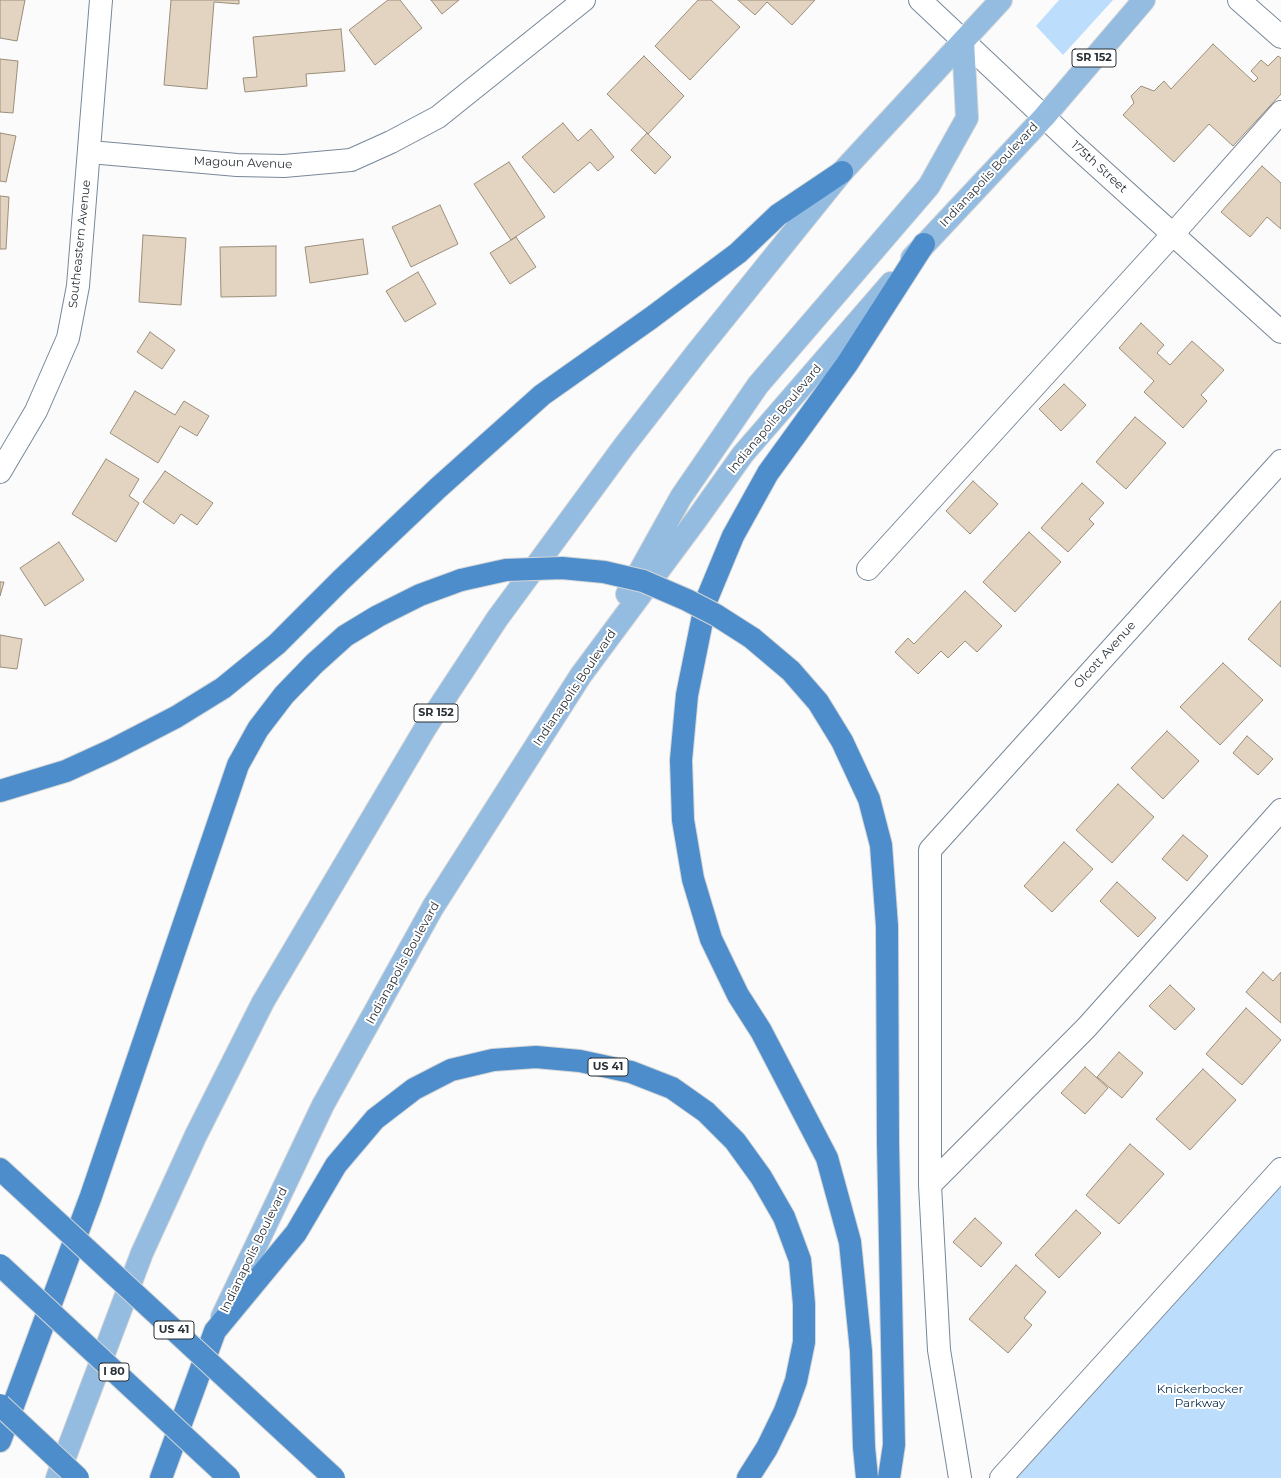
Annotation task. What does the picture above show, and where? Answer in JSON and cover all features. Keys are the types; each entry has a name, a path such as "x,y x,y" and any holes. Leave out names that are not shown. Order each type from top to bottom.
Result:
{"highway":[{"path":"0,791 66,771 86,762 176,718 223,688 278,644 347,575 438,488 542,396 738,253 778,215 842,172"},
{"path":"867,1478 864,1447 861,1351 850,1242 827,1158 761,1031 738,995 711,939 693,879 683,820 681,760 687,695 706,601 733,536 768,473 847,364 924,244"},
{"path":"0,1441 91,1196 238,765 258,729 284,695 314,664 345,636 378,616 420,595 461,580 506,570 562,568 604,572 643,581 687,600 716,615 752,638 791,671 818,702 842,741 869,799 881,845 887,926 888,1143 894,1445 889,1478"},
{"name":"US 41","path":"215,1331 296,1233 336,1165 375,1119 414,1089 451,1070 493,1060 536,1057 580,1061 631,1072 672,1088 706,1112 735,1141 761,1177 784,1217 800,1260 804,1304 804,1342 796,1381 782,1417 767,1448 748,1478"},
{"name":"US 41","path":"7,1175 334,1478"},
{"name":"I 80","path":"0,1265 229,1478"},
{"name":"Indianapolis Boulevard","path":"161,1478 215,1331"},
{"path":"0,1405 78,1478"}],"main road":[{"name":"SR 152","path":"57,1478 142,1253 196,1135 263,1002 426,727 497,619 624,446 697,352 842,172 1001,0"},
{"name":"Indianapolis Boulevard","path":"215,1331 324,1105 433,907 581,675 743,454 924,244 1044,117 1144,0"},
{"path":"581,675 681,497 758,385 929,186 967,118 963,41"}],"street":[{"name":"Southeastern Avenue","path":"0,472 36,411 68,338 78,286 90,152 101,0"},
{"name":"Magoun Avenue","path":"90,152 237,165 284,166 350,160 391,142 438,117 584,0"},
{"name":"175th Street","path":"920,0 1044,117 1281,332"},
{"path":"1239,0 1281,37"},
{"path":"868,569 1173,234 1281,112"},
{"name":"Olcott Avenue","path":"930,1185 930,850 1281,460"},
{"path":"960,1478 939,1350 930,1185 1086,1027 1281,810"},
{"path":"1001,1478 1281,1169"}],"green space":[{"path":"1059,0 1113,0 1063,55 1036,26"},
{"name":"Knickerbocker Parkway","path":"1281,1186 1281,1478 1017,1478"}],"building":[{"path":"0,0 25,0 17,41 0,38"},
{"path":"171,0 239,0 239,4 214,2 207,89 164,85"},
{"path":"388,0 400,0 422,28 375,65 349,30"},
{"path":"431,0 459,0 442,14"},
{"path":"698,0 711,0 740,27 690,80 655,46"},
{"path":"738,0 815,0 792,25 767,2 755,15"},
{"path":"341,29 345,71 306,74 307,86 245,92 243,78 257,77 253,37"},
{"path":"1213,44 1254,82 1258,78 1251,71 1261,60 1268,66 1278,56 1281,58 1281,94 1233,146 1209,124 1174,162 1123,115 1134,103 1131,96 1141,86 1154,91 1164,81 1171,89"},
{"path":"644,56 684,96 648,134 607,94"},
{"path":"0,59 18,61 13,113 0,112"},
{"path":"563,123 578,141 591,129 614,157 598,171 590,162 554,193 522,157"},
{"path":"0,133 16,136 6,182 0,181"},
{"path":"647,133 671,157 655,174 631,150"},
{"path":"509,162 545,217 511,240 474,184"},
{"path":"1262,166 1281,183 1281,229 1267,217 1250,237 1221,212"},
{"path":"0,196 9,197 6,249 0,249"},
{"path":"440,205 458,244 411,267 392,227"},
{"path":"143,235 186,238 181,305 139,302"},
{"path":"516,237 536,267 510,284 490,253"},
{"path":"363,239 368,274 310,283 305,247"},
{"path":"276,246 276,296 221,297 220,247"},
{"path":"418,272 436,304 405,322 386,291"},
{"path":"1141,323 1164,345 1157,353 1170,365 1192,341 1224,370 1201,395 1207,401 1183,428 1144,392 1154,381 1119,348"},
{"path":"150,332 175,350 162,369 137,352"},
{"path":"1064,384 1086,405 1061,431 1039,409"},
{"path":"135,391 175,415 184,401 209,416 197,436 180,426 158,463 110,433"},
{"path":"1135,417 1166,443 1126,489 1096,462"},
{"path":"106,459 139,479 129,496 139,503 116,542 72,514"},
{"path":"165,471 213,503 197,525 181,514 174,524 143,502"},
{"path":"973,481 998,504 970,534 946,511"},
{"path":"1082,483 1104,503 1089,519 1094,524 1068,552 1041,528"},
{"path":"1029,532 1061,562 1015,612 983,582"},
{"path":"59,542 84,580 45,606 20,568"},
{"path":"0,582 4,582 0,596"},
{"path":"965,591 1002,626 977,652 965,641 948,658 941,651 918,674 895,652 908,638 914,644"},
{"path":"1281,601 1281,667 1248,639"},
{"path":"0,635 22,639 17,669 0,667"},
{"path":"1223,663 1263,700 1220,745 1180,707"},
{"path":"1167,731 1199,761 1163,799 1131,768"},
{"path":"1247,736 1273,759 1258,775 1233,753"},
{"path":"1118,784 1154,817 1112,863 1076,830"},
{"path":"1183,835 1208,856 1187,881 1162,859"},
{"path":"1064,842 1093,869 1052,912 1024,886"},
{"path":"1117,882 1156,918 1138,937 1100,901"},
{"path":"1263,972 1273,981 1281,972 1281,1023 1246,992"},
{"path":"1170,985 1195,1009 1175,1030 1149,1006"},
{"path":"1246,1008 1281,1040 1242,1085 1206,1054"},
{"path":"1119,1052 1143,1073 1122,1098 1097,1077"},
{"path":"1085,1067 1108,1088 1085,1114 1061,1093"},
{"path":"1203,1069 1236,1100 1190,1150 1156,1119"},
{"path":"1130,1144 1164,1174 1119,1224 1086,1195"},
{"path":"1076,1210 1101,1233 1059,1278 1035,1255"},
{"path":"975,1218 1002,1243 981,1267 953,1242"},
{"path":"1016,1265 1046,1292 1024,1318 1032,1325 1008,1353 969,1319"}]}
